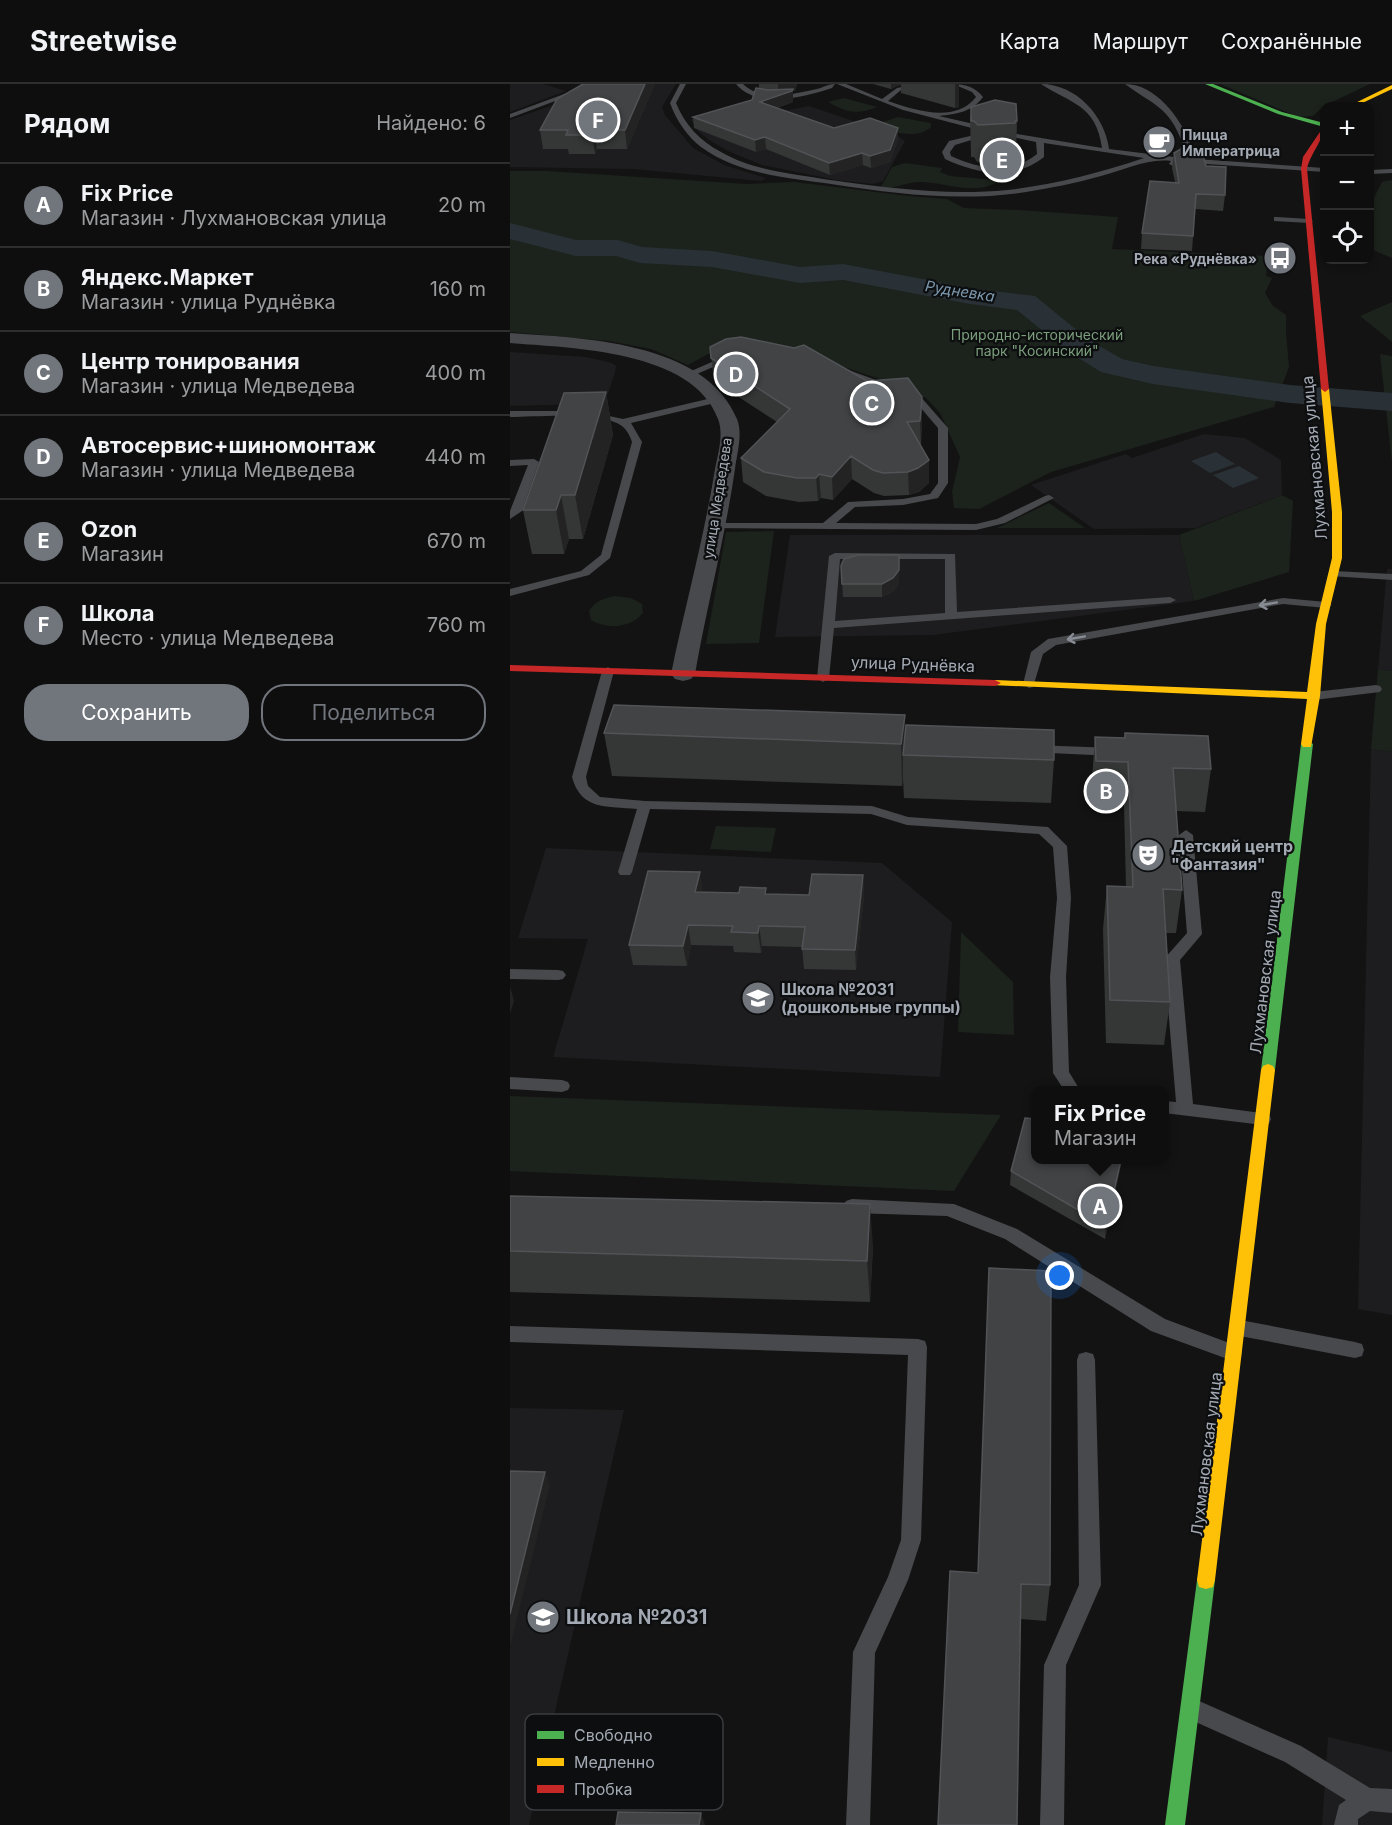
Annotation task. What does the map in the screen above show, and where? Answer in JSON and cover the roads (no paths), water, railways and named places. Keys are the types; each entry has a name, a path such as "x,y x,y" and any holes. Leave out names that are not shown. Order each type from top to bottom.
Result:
{"street":[{"path":"1208,84 1250,104 1292,119 1320,125"},
{"path":"1360,102 1392,87"},
{"path":"1250,104 1276,125"},
{"path":"1303,159 1320,132"},
{"name":"Лухмановская улица","path":"1175,1825 1299,828 1306,741 1314,696 1321,624 1334,574 1338,534 1303,159"},
{"name":"улица Медведева","path":"510,338 602,348 625,352 671,366 687,375 716,400 728,420 728,442 716,526 683,674"},
{"name":"улица Руднёвка","path":"510,668 1029,684 1314,696"}],"lane":[{"path":"510,116 532,111 577,91 587,84"},
{"path":"683,84 673,103 677,115 704,145 731,160 784,176 882,190 980,194 1054,185 1151,158"},
{"path":"739,84 743,89 765,96 794,96 810,93 832,84"},
{"path":"840,84 928,116 1040,142 1175,163 1303,159 1320,168"},
{"path":"883,101 899,89 914,84"},
{"path":"928,116 971,108 980,97 974,91 956,84"},
{"path":"1044,84 1082,101 1097,119 1104,135 1106,152"},
{"path":"1128,84 1163,105 1180,123 1186,144 1175,163"},
{"path":"994,132 952,144 946,152 948,157 962,165 978,169 1000,170 1024,167 1035,162 1041,155 1040,142"},
{"path":"1374,172 1392,171"},
{"path":"1277,219 1309,221"},
{"path":"687,375 726,357 742,355"},
{"path":"825,366 845,371 916,398 943,428 943,483 934,496 903,502 852,504 826,526"},
{"path":"510,414 579,415 622,422 716,400"},
{"path":"510,593 585,573 606,556 637,442 631,429 622,422"},
{"path":"510,463 534,462 517,511 510,516"},
{"path":"716,526 976,527 1001,522 1049,498"},
{"path":"823,678 835,556 951,556 951,616"},
{"path":"1334,574 1392,577"},
{"path":"827,625 1170,600"},
{"path":"1029,684 1037,652 1052,642 1283,602 1326,605"},
{"path":"608,672 599,731 579,777 582,788 596,801 645,805 872,810 907,821 1043,830 1060,846 1064,898 1058,977 1061,1073 1069,1086"},
{"path":"1314,696 1376,689"},
{"path":"1019,748 1131,752"},
{"path":"625,872 645,805"},
{"path":"1185,1108 1172,959 1195,934 1186,835"},
{"path":"510,974 558,975"},
{"path":"510,1083 562,1086"},
{"path":"1169,1107 1263,1120"},
{"path":"829,1206 948,1209 1011,1234 1158,1325 1235,1354"},
{"path":"1238,1328 1355,1350"},
{"path":"510,1334 918,1347 911,1540 898,1580 864,1652 858,1825"},
{"path":"1052,1825 1055,1665 1090,1585 1086,1360"},
{"path":"1190,1708 1293,1754 1367,1799 1392,1801"},
{"path":"1346,1825 1347,1813 1367,1799"}],"waterway":[{"name":"Рудневка","path":"510,231 576,248 618,248 640,255 712,259 800,275 843,272 970,296 1025,302 1079,346 1112,366 1153,375 1290,394 1392,402"}],"place":[{"name":"Школа","path":"598,120"},
{"name":"Пицца Императрица","path":"1159,142"},
{"name":"Ozon","path":"1002,160"},
{"name":"Река «Руднёвка»","path":"1280,258"},
{"name":"Автосервис+шиномонтаж","path":"736,374"},
{"name":"Центр тонирования","path":"872,403"},
{"name":"Яндекс.Маркет","path":"1106,791"},
{"name":"Детский центр \"Фантазия\"","path":"1148,855"},
{"name":"Школа №2031 (дошкольные группы)","path":"758,998"},
{"name":"Fix Price","path":"1100,1206"},
{"name":"Школа №2031","path":"543,1617"}],"park label":[{"name":"Природно-исторический парк \"Косинский\"","path":"1037,342"}]}
